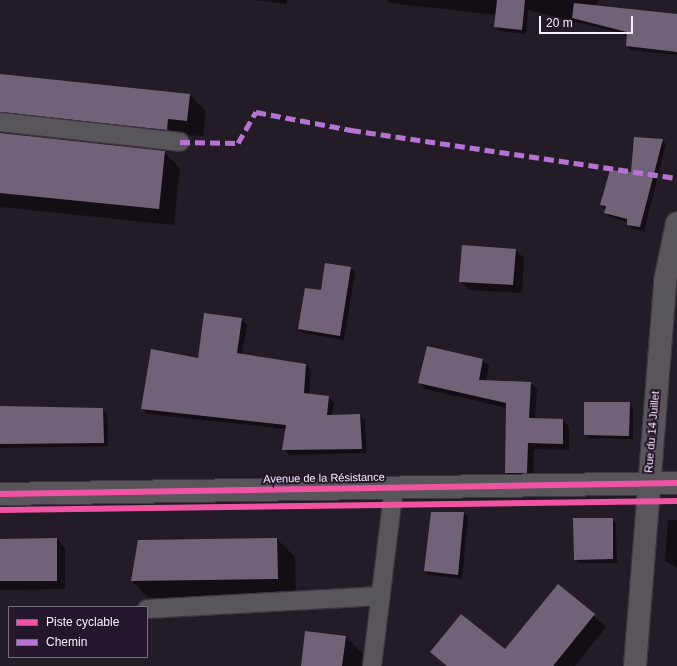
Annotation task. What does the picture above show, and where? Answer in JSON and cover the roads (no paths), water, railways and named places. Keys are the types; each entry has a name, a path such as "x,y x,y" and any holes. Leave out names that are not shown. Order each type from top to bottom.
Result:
{"street":[{"name":"Rue du 14 Juillet","path":"635,666 665,281 677,223"},
{"name":"Avenue de la Résistance","path":"0,494 677,484"}],"lane":[{"path":"0,122 180,142"},
{"path":"372,666 394,487"},
{"path":"148,609 381,596"}]}
